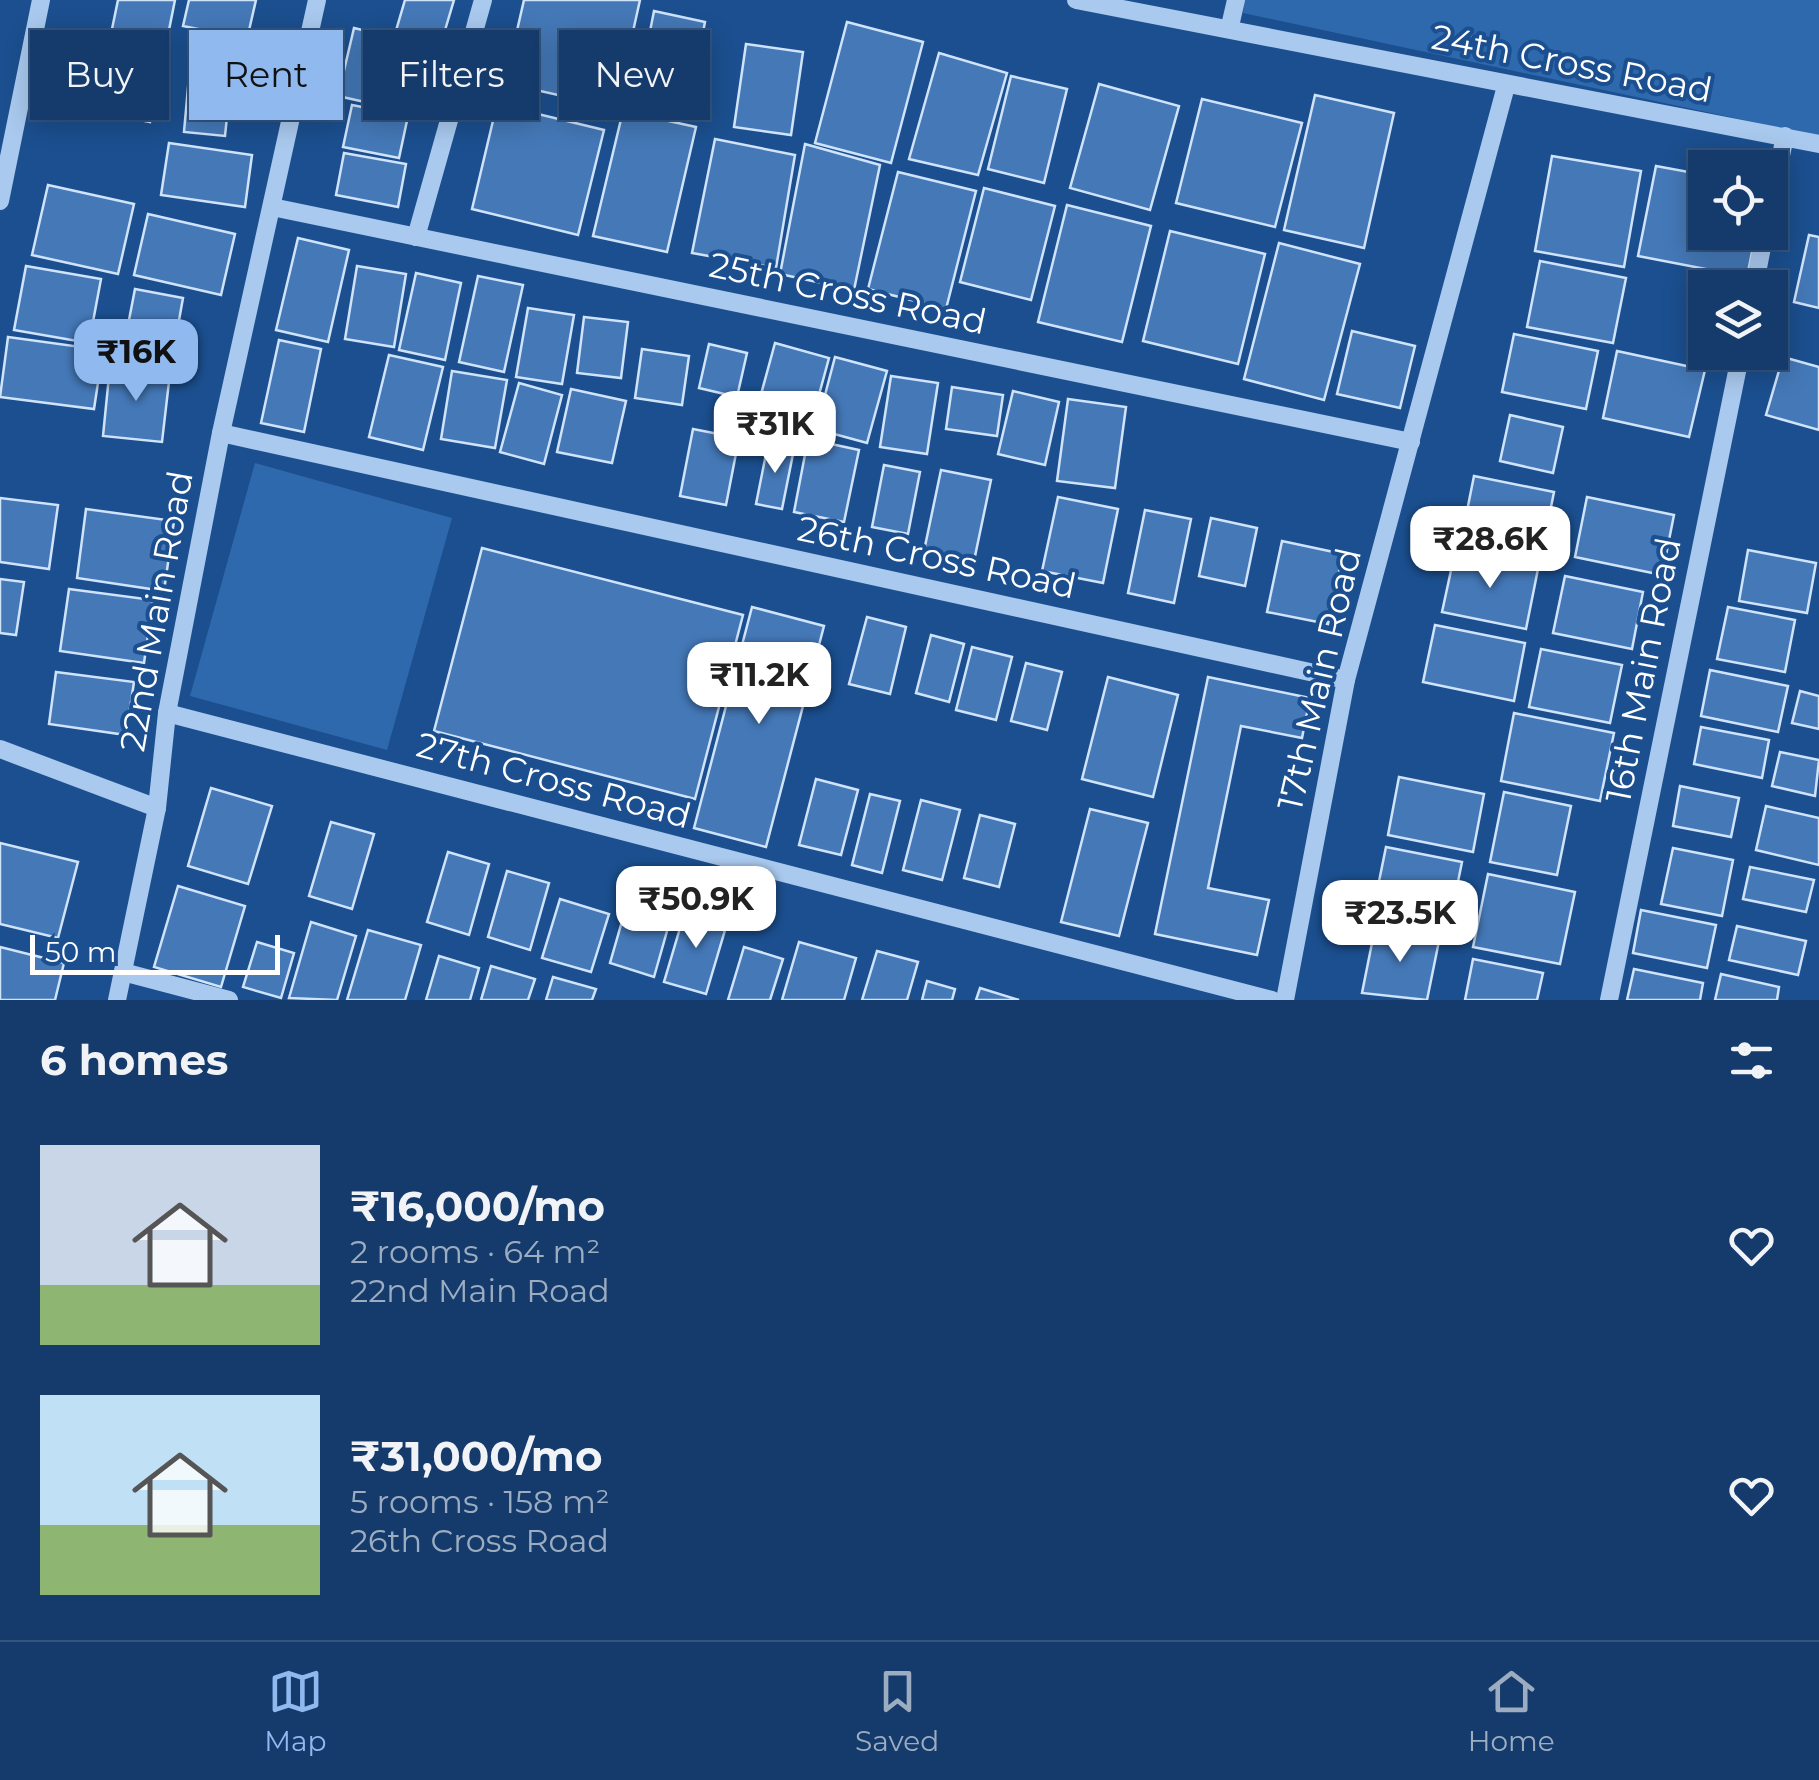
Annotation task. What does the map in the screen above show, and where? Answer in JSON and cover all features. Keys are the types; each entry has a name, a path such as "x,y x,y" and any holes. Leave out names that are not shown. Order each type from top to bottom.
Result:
{"street":[{"path":"0,201 41,0"},
{"name":"22nd Main Road","path":"117,1000 157,808 167,714 221,432 316,0"},
{"path":"416,237 483,0"},
{"name":"24th Cross Road","path":"1076,0 1230,26 1506,86 1819,144"},
{"path":"1230,26 1236,0"},
{"name":"17th Main Road","path":"1285,1000 1346,680 1506,86"},
{"path":"1782,150 1785,136"},
{"name":"25th Cross Road","path":"272,208 1411,442"},
{"name":"16th Main Road","path":"1609,1000 1737,370"},
{"name":"26th Cross Road","path":"221,432 1346,680"},
{"name":"27th Cross Road","path":"167,714 1272,1000"},
{"path":"0,749 157,808"},
{"path":"123,972 230,1000"}],"shaded area":[{"path":"1245,0 1819,0 1819,136 1243,13"},
{"path":"255,463 452,518 387,750 190,696"}],"building":[{"path":"118,0 175,0 169,30 112,29"},
{"path":"189,0 256,0 249,30 183,26"},
{"path":"405,0 454,0 445,30 396,30"},
{"path":"524,0 640,0 633,30 559,30 559,95 539,91 539,30 517,30"},
{"path":"654,11 705,22 703,30 650,30"},
{"path":"847,22 923,42 891,163 815,143"},
{"path":"354,28 363,30 363,102 343,97 343,75"},
{"path":"746,44 803,52 791,135 734,127"},
{"path":"939,53 1007,73 978,175 909,159"},
{"path":"189,76 189,120 227,120 225,136 184,132"},
{"path":"1011,76 1067,89 1044,183 988,169"},
{"path":"1099,84 1179,106 1150,210 1070,188"},
{"path":"1315,95 1394,113 1364,248 1284,230"},
{"path":"1202,99 1302,123 1275,227 1176,203"},
{"path":"352,105 363,107 363,120 407,120 399,158 343,147"},
{"path":"539,114 604,130 578,235 472,209 493,120 539,120"},
{"path":"621,120 664,120 696,127 667,252 593,236"},
{"path":"715,139 795,155 776,268 692,253"},
{"path":"169,143 252,155 245,207 161,195"},
{"path":"805,144 880,165 854,290 780,274"},
{"path":"344,153 406,164 398,207 336,195"},
{"path":"1552,156 1641,171 1624,267 1535,251"},
{"path":"1656,166 1688,172 1688,250 1752,250 1748,270 1711,270 1638,256"},
{"path":"898,172 976,191 946,309 868,289"},
{"path":"48,185 134,204 118,274 32,255"},
{"path":"984,188 1055,206 1031,300 960,282"},
{"path":"1067,205 1151,226 1122,342 1038,322"},
{"path":"148,214 235,234 221,295 134,275"},
{"path":"1170,231 1265,254 1238,364 1143,341"},
{"path":"1809,235 1819,237 1819,308 1794,302"},
{"path":"298,238 349,250 328,342 276,330"},
{"path":"1279,243 1360,264 1324,400 1244,379"},
{"path":"1540,261 1626,278 1613,343 1527,327"},
{"path":"26,266 101,279 89,343 14,330"},
{"path":"357,266 406,274 394,347 345,339"},
{"path":"416,273 461,283 445,360 399,350"},
{"path":"478,276 523,285 504,372 459,362"},
{"path":"135,289 183,298 171,365 122,356"},
{"path":"528,308 574,315 562,384 516,377"},
{"path":"584,317 628,322 621,378 577,373"},
{"path":"1352,331 1415,346 1400,408 1337,394"},
{"path":"1514,334 1598,351 1586,409 1502,392"},
{"path":"8,337 103,350 94,409 0,397"},
{"path":"279,340 321,349 304,432 261,423"},
{"path":"775,343 829,358 811,424 757,409"},
{"path":"709,344 747,353 737,397 699,388"},
{"path":"642,349 689,356 682,405 635,398"},
{"path":"1617,351 1688,366 1688,370 1705,370 1689,437 1603,418"},
{"path":"389,355 443,367 423,450 369,437"},
{"path":"835,357 887,371 867,443 816,429"},
{"path":"1788,358 1819,367 1819,430 1766,415 1779,370 1788,370"},
{"path":"110,366 170,373 162,442 103,436"},
{"path":"452,371 507,380 495,448 441,439"},
{"path":"891,376 938,383 927,454 880,447"},
{"path":"519,383 562,395 544,464 500,452"},
{"path":"952,387 1003,395 997,436 946,429"},
{"path":"571,389 626,401 612,463 557,452"},
{"path":"1013,391 1059,402 1045,465 998,454"},
{"path":"1068,399 1126,407 1115,488 1057,481"},
{"path":"1510,415 1563,427 1553,473 1500,461"},
{"path":"693,429 739,438 726,505 680,496"},
{"path":"808,439 859,450 844,522 794,512"},
{"path":"768,444 794,449 782,509 756,504"},
{"path":"884,465 920,472 908,534 872,527"},
{"path":"941,470 991,480 974,561 924,551"},
{"path":"1474,476 1554,492 1542,552 1462,536"},
{"path":"1058,497 1118,509 1103,583 1042,571"},
{"path":"1587,497 1674,515 1662,575 1575,557"},
{"path":"0,498 58,505 49,569 0,562"},
{"path":"86,509 174,521 164,591 77,578"},
{"path":"1145,510 1191,519 1174,603 1128,593"},
{"path":"1211,518 1257,528 1245,586 1199,576"},
{"path":"1282,541 1343,554 1328,624 1267,612"},
{"path":"482,548 743,615 695,799 434,731"},
{"path":"1748,550 1816,563 1807,613 1739,601"},
{"path":"1455,552 1538,569 1526,629 1442,612"},
{"path":"1565,576 1643,592 1632,649 1553,633"},
{"path":"0,579 24,582 16,635 0,633"},
{"path":"69,589 153,600 144,663 60,651"},
{"path":"752,607 824,626 766,847 694,828"},
{"path":"1728,607 1795,620 1785,672 1717,659"},
{"path":"867,617 906,627 890,694 849,684"},
{"path":"1435,625 1525,643 1514,701 1423,682"},
{"path":"931,635 964,644 949,702 916,693"},
{"path":"972,647 1012,657 996,720 956,710"},
{"path":"1541,649 1622,665 1610,723 1529,707"},
{"path":"1026,663 1062,672 1047,730 1011,721"},
{"path":"1710,670 1788,686 1778,732 1701,716"},
{"path":"56,672 134,682 126,735 49,724"},
{"path":"1108,677 1178,695 1153,797 1082,779"},
{"path":"1208,677 1310,698 1302,738 1241,726 1208,888 1269,900 1257,955 1155,934"},
{"path":"1800,691 1819,696 1819,729 1792,723"},
{"path":"1514,713 1614,733 1600,801 1501,781"},
{"path":"1701,727 1769,740 1762,778 1694,764"},
{"path":"1780,752 1819,760 1815,796 1772,786"},
{"path":"1399,777 1484,794 1473,852 1388,835"},
{"path":"816,779 858,790 841,855 799,845"},
{"path":"1680,786 1739,798 1731,837 1673,826"},
{"path":"211,788 272,806 248,884 188,866"},
{"path":"1504,792 1571,806 1557,875 1490,862"},
{"path":"870,794 900,801 882,873 852,865"},
{"path":"921,800 960,810 942,880 903,870"},
{"path":"1766,806 1819,818 1819,865 1756,850"},
{"path":"1090,809 1148,823 1119,936 1061,922"},
{"path":"980,815 1015,824 999,887 964,878"},
{"path":"331,822 374,834 352,909 309,896"},
{"path":"0,843 78,862 58,938 0,924"},
{"path":"1386,847 1462,862 1450,921 1374,906"},
{"path":"1673,848 1733,860 1722,916 1661,904"},
{"path":"448,852 489,864 469,935 427,922"},
{"path":"1750,867 1814,880 1806,912 1743,899"},
{"path":"507,871 549,883 530,950 488,937"},
{"path":"1488,874 1575,892 1560,964 1473,947"},
{"path":"178,886 245,906 221,987 154,967"},
{"path":"560,899 609,914 591,972 542,958"},
{"path":"627,904 671,917 654,977 610,963"},
{"path":"686,908 728,920 706,994 664,982"},
{"path":"1641,910 1716,925 1707,968 1633,953"},
{"path":"311,922 356,936 337,1000 289,998"},
{"path":"1737,926 1806,941 1798,975 1729,960"},
{"path":"1375,928 1439,941 1427,1000 1362,993"},
{"path":"368,930 421,945 405,1000 347,1000"},
{"path":"257,942 294,953 281,998 243,987"},
{"path":"799,942 856,958 844,1000 782,1000"},
{"path":"0,947 64,963 55,1000 0,1000"},
{"path":"744,947 783,959 770,1000 728,1000"},
{"path":"877,951 918,962 907,1000 862,1000"},
{"path":"439,956 479,968 470,1000 426,1000"},
{"path":"1473,959 1543,973 1537,1000 1465,1000"},
{"path":"491,966 535,979 528,1000 481,1000"},
{"path":"1634,969 1703,983 1700,1000 1627,1000"},
{"path":"1721,974 1779,987 1777,1000 1715,1000"},
{"path":"553,977 596,989 592,1000 546,1000"},
{"path":"927,981 955,989 952,1000 922,1000"},
{"path":"980,988 1019,1000 976,1000"}]}
